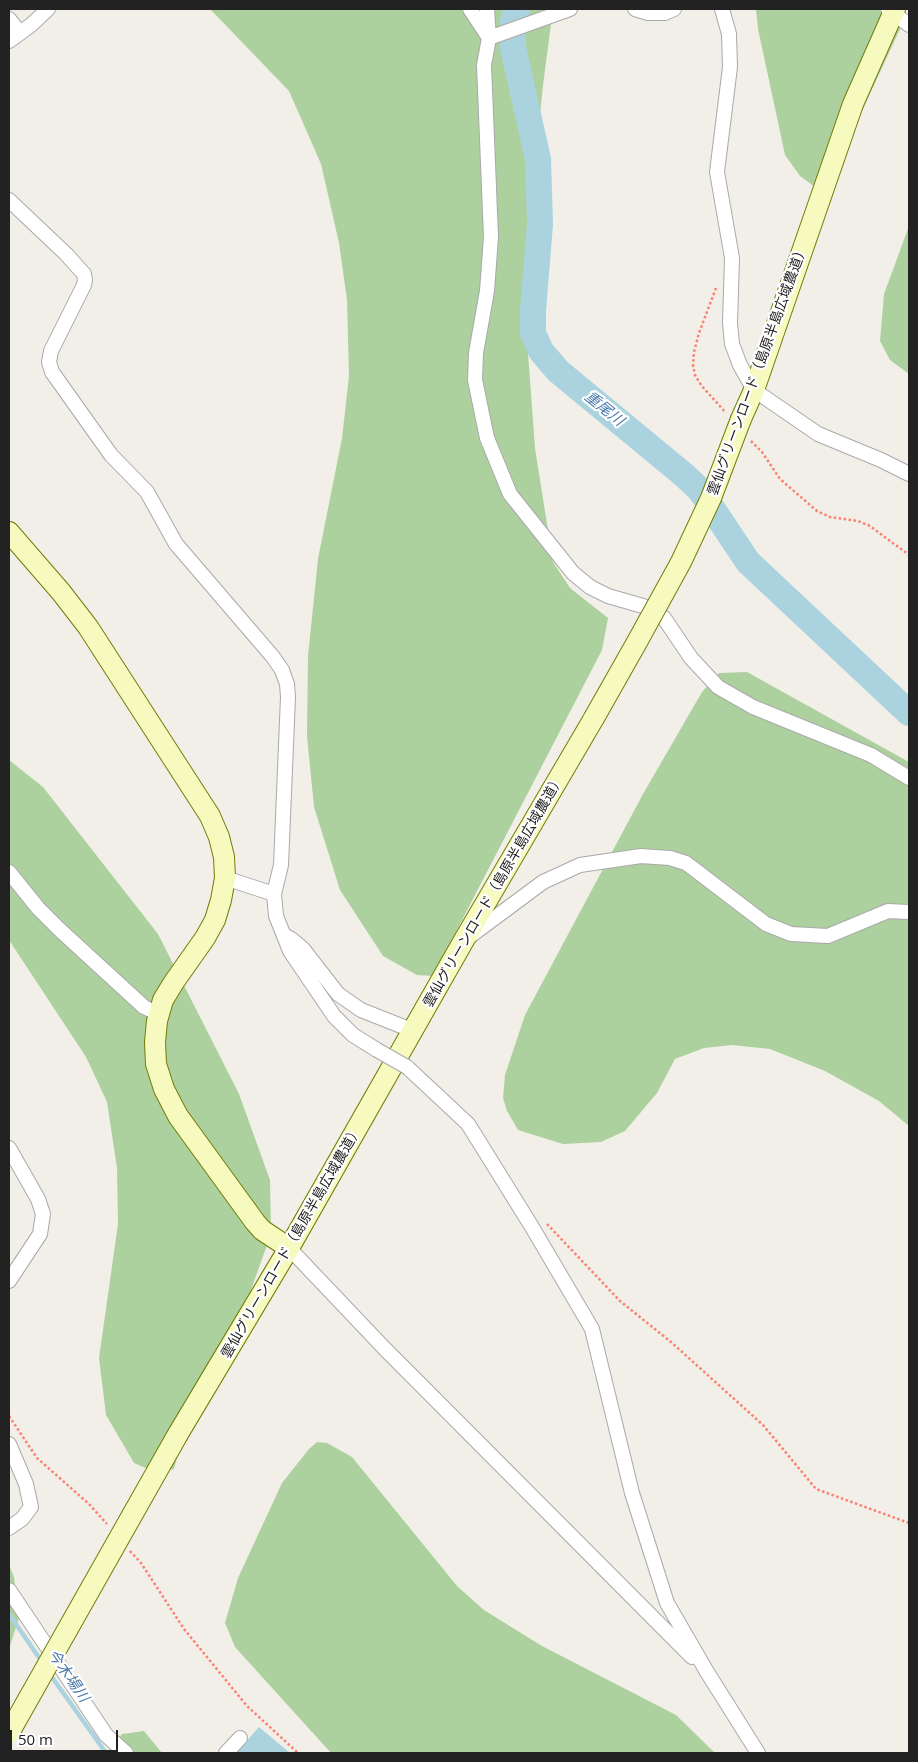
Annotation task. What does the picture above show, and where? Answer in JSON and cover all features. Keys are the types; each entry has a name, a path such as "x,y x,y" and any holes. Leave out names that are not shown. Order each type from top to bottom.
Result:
{"street":[{"path":"9,19 14,37 48,9"},
{"path":"470,9 489,38"},
{"path":"487,9 489,38 484,65 491,237 487,291 476,353 475,380 487,438 510,494 573,574 590,587 608,596 643,606 664,618 691,658 718,686 753,707 871,755 909,778"},
{"path":"489,38 570,9"},
{"path":"635,9 665,14 674,9"},
{"path":"722,9 729,34 730,66 717,172 732,258 730,323 732,344 740,365 754,390 818,434 881,460 909,474"},
{"name":"雲仙グリーンロード（島原半島広域農道）","path":"9,1733 178,1434 289,1248 464,940 594,718 681,562 711,498 736,419 754,390 853,104 896,14"},
{"path":"9,200 66,254 84,274 84,285 51,351 49,362 52,372 111,455 147,492 176,544 274,657 282,670 287,684 288,698 281,865 274,894 276,916 290,951 334,1016 353,1035 407,1066 468,1124 546,1250 592,1329 632,1493 667,1603 707,1672 758,1753"},
{"path":"9,532 88,627 210,816 224,857 225,878 215,920 205,938 174,982 159,1014 155,1042 156,1064 164,1089 178,1116 262,1230 289,1248 384,1349 707,1672"},
{"path":"464,940 543,882 580,865 641,856 670,858 686,863 766,924 791,934 828,936 888,911 909,912"},
{"path":"9,872 38,908 60,930 144,1007 159,1014"},
{"path":"225,878 274,894"},
{"path":"283,935 303,949 338,994 361,1010 414,1031"},
{"path":"9,1148 38,1199 42,1214 40,1234 9,1281"},
{"path":"9,1444 26,1484 31,1507 22,1519 9,1528"},
{"path":"9,1590 106,1735 126,1753"},
{"path":"226,1753 240,1738"}],"path":[{"path":"718,283 699,333 693,365 695,375 701,385 736,419"},
{"path":"750,439 762,452 780,479 817,511 830,517 858,521 870,526 909,556"},
{"path":"541,1217 620,1301 671,1342 763,1426 816,1489 909,1523"},
{"path":"9,1416 37,1458 89,1504 108,1526"},
{"path":"128,1548 141,1564 184,1629 247,1706 298,1753"}],"green space":[{"path":"210,9 553,9 543,85 529,224 526,326 535,448 553,562 570,588 608,618 602,650 433,976 417,975 383,956 340,890 314,807 307,736 308,656 318,559 342,438 349,376 347,300 339,243 321,164 289,91"},
{"path":"756,9 904,9 901,27 832,175 815,187 800,176 785,155 758,29"},
{"path":"909,226 909,374 890,360 880,341 884,294"},
{"path":"747,672 909,762 909,1126 879,1101 825,1071 770,1049 732,1045 704,1048 675,1059 657,1093 625,1131 601,1142 563,1144 518,1130 507,1111 503,1098 505,1075 525,1015 643,794 702,692 719,673"},
{"path":"9,760 43,787 158,934 239,1094 270,1180 271,1234 223,1368 181,1442 174,1469 157,1473 134,1463 106,1415 99,1358 118,1224 117,1168 107,1102 86,1057 9,940"},
{"path":"317,1442 327,1443 352,1457 457,1586 484,1610 542,1646 676,1715 715,1753 331,1753 235,1647 225,1623 238,1578 282,1483 309,1449"},
{"path":"9,1565 14,1577 19,1618 9,1649"},
{"path":"144,1731 162,1753 107,1753 122,1734"}],"water":[{"path":"259,1727 290,1753 236,1753"}],"waterway":[{"name":"重尾川","path":"517,9 513,22 513,48 538,159 540,224 533,333 541,351 558,371 700,490 748,562 909,713"},
{"name":"今木場川","path":"9,1614 42,1662"},
{"name":"今木場川","path":"49,1673 106,1753"}]}
